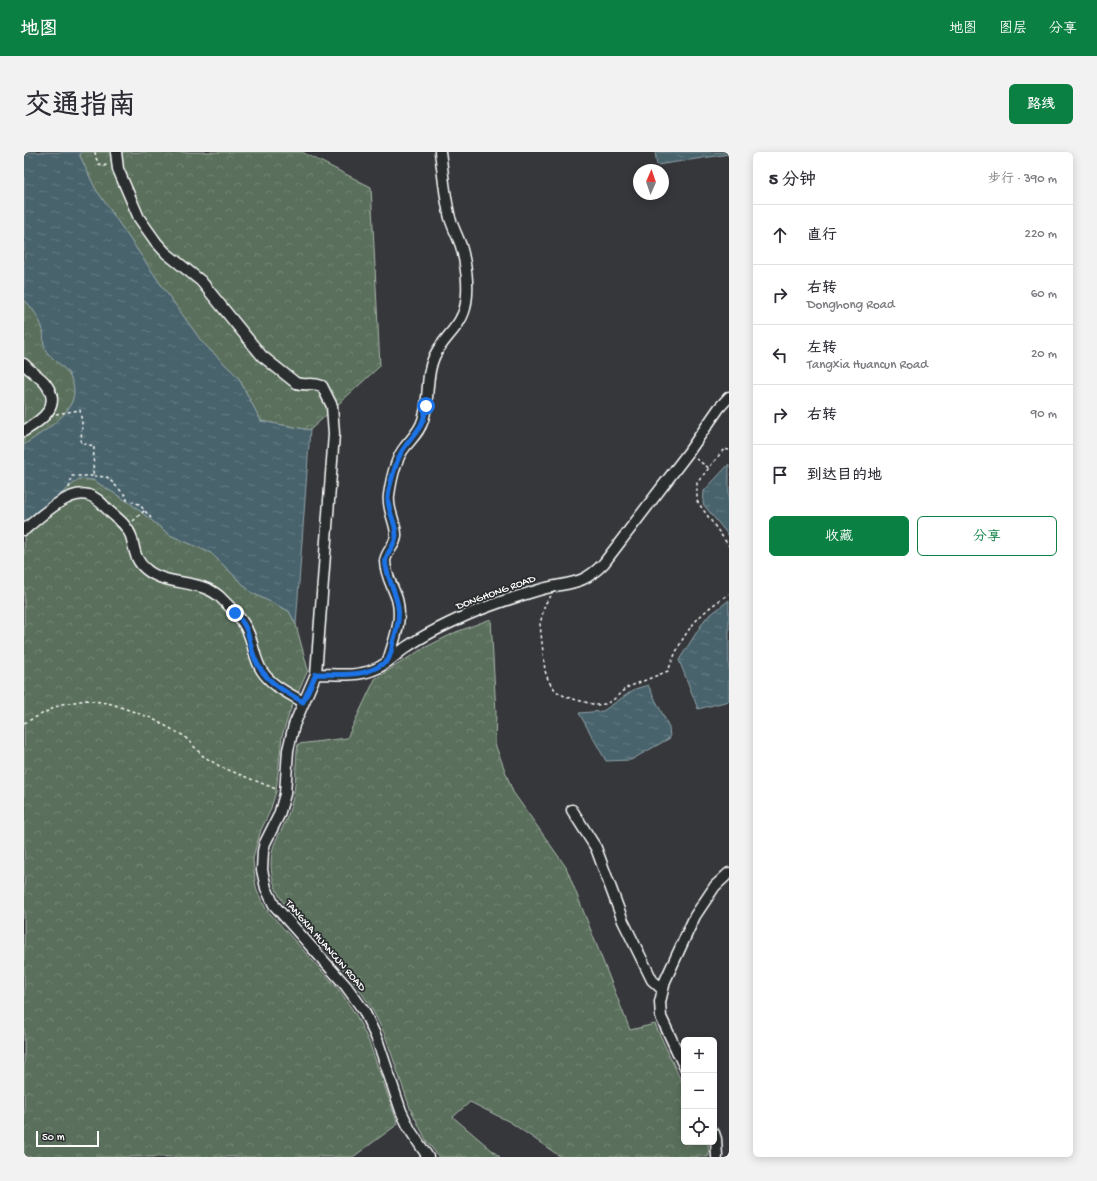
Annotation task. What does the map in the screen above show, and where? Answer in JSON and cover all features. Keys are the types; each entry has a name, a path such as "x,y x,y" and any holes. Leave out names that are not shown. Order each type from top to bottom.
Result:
{"street":[{"path":"388,660 398,628 399,614 397,599 386,565 388,553 395,542 396,535 388,506 388,496 396,464 400,455 417,433 423,420 429,372 434,357 460,321 466,303 465,262 450,218 440,152"},
{"path":"116,153 118,169 139,218 156,242 166,253 200,281 262,356 296,383 301,385 314,383 322,386 332,406 334,434 316,674"},
{"path":"24,364 44,382 50,391 52,402 48,413 24,431"},
{"name":"DONGHONG ROAD","path":"316,674 360,674 375,670 408,646 438,629 468,615 523,594 543,588 578,582 595,572 604,563 688,453 719,408 729,397"},
{"path":"24,530 67,498 77,494 87,494 92,496 126,527 131,536 135,554 147,571 156,576 207,589 219,596 243,622 248,632 255,658 262,672 279,688 303,702"},
{"name":"TANGXIA HUANCUN ROAD","path":"316,674 294,725 291,737 285,794 263,852 262,870 266,888 274,905 346,986 364,1011 377,1039 401,1111 410,1130 428,1157"},
{"path":"572,810 596,848 623,921 652,980 663,990"},
{"path":"681,1060 661,1017 660,1002 665,981 695,916 715,886 729,873"},
{"path":"716,1145 717,1157"}],"path":[{"path":"95,152 99,164 104,166 109,163 111,157 116,153"},
{"path":"48,413 60,414 80,410 82,423 80,443 94,446 93,476"},
{"path":"729,450 724,449 697,483 697,501 729,546"},
{"path":"688,453 709,468"},
{"path":"67,498 72,476 107,477 126,496 127,500 139,504 152,518"},
{"path":"126,527 145,510"},
{"path":"557,586 545,604 540,624 545,671 549,682 556,691 566,697 596,705 605,704 613,700 626,688 668,671 677,648 689,628 706,610 729,594"},
{"path":"24,723 62,704 87,700 112,704 151,718 184,736 203,756 221,767 270,786 285,794"}],"green space":[{"path":"81,152 302,152 371,187 380,366 310,430 261,421 238,377 202,342 95,188 80,156"},
{"path":"24,299 40,321 43,330 45,349 49,355 68,373 73,385 74,396 70,407 62,416 24,445"},
{"path":"79,479 93,480 130,503 170,535 211,553 252,593 289,611 296,625 308,670 290,711 282,736 276,792 270,811 261,830 253,860 255,881 257,891 266,909 340,991 356,1015 369,1042 398,1124 353,1157 24,1157 24,522 34,516"},
{"path":"491,619 496,713 495,744 513,792 566,867 630,1030 655,1024 681,1080 681,1145 708,1145 708,1157 561,1157 510,1122 470,1102 453,1117 500,1157 439,1157 427,1142 410,1108 385,1035 371,1007 353,980 281,899 272,877 271,861 275,843 286,821 292,801 295,784 298,744 347,738 375,679 422,649 456,632"}],"water":[{"path":"24,152 81,152 80,156 95,188 202,342 238,377 261,421 310,430 296,625 289,611 252,593 211,553 170,535 130,503 93,480 79,479 34,516 24,522 24,445 62,416 70,407 74,396 73,385 68,373 49,355 45,349 43,330 40,321 24,299"},
{"path":"655,152 729,152 729,154 657,164"},
{"path":"729,464 729,536 703,504 704,491"},
{"path":"729,600 729,701 698,709 679,660 705,619"},
{"path":"648,685 669,727 670,738 631,760 606,761 579,713 603,711 635,689"}],"route":[{"path":"235,613 243,622 248,632 255,658 262,672 273,684 303,702 316,674 360,674 375,670 388,660 398,628 399,614 397,599 386,565 388,553 395,542 396,535 388,506 388,496 396,464 405,446 421,427 426,406"}]}
